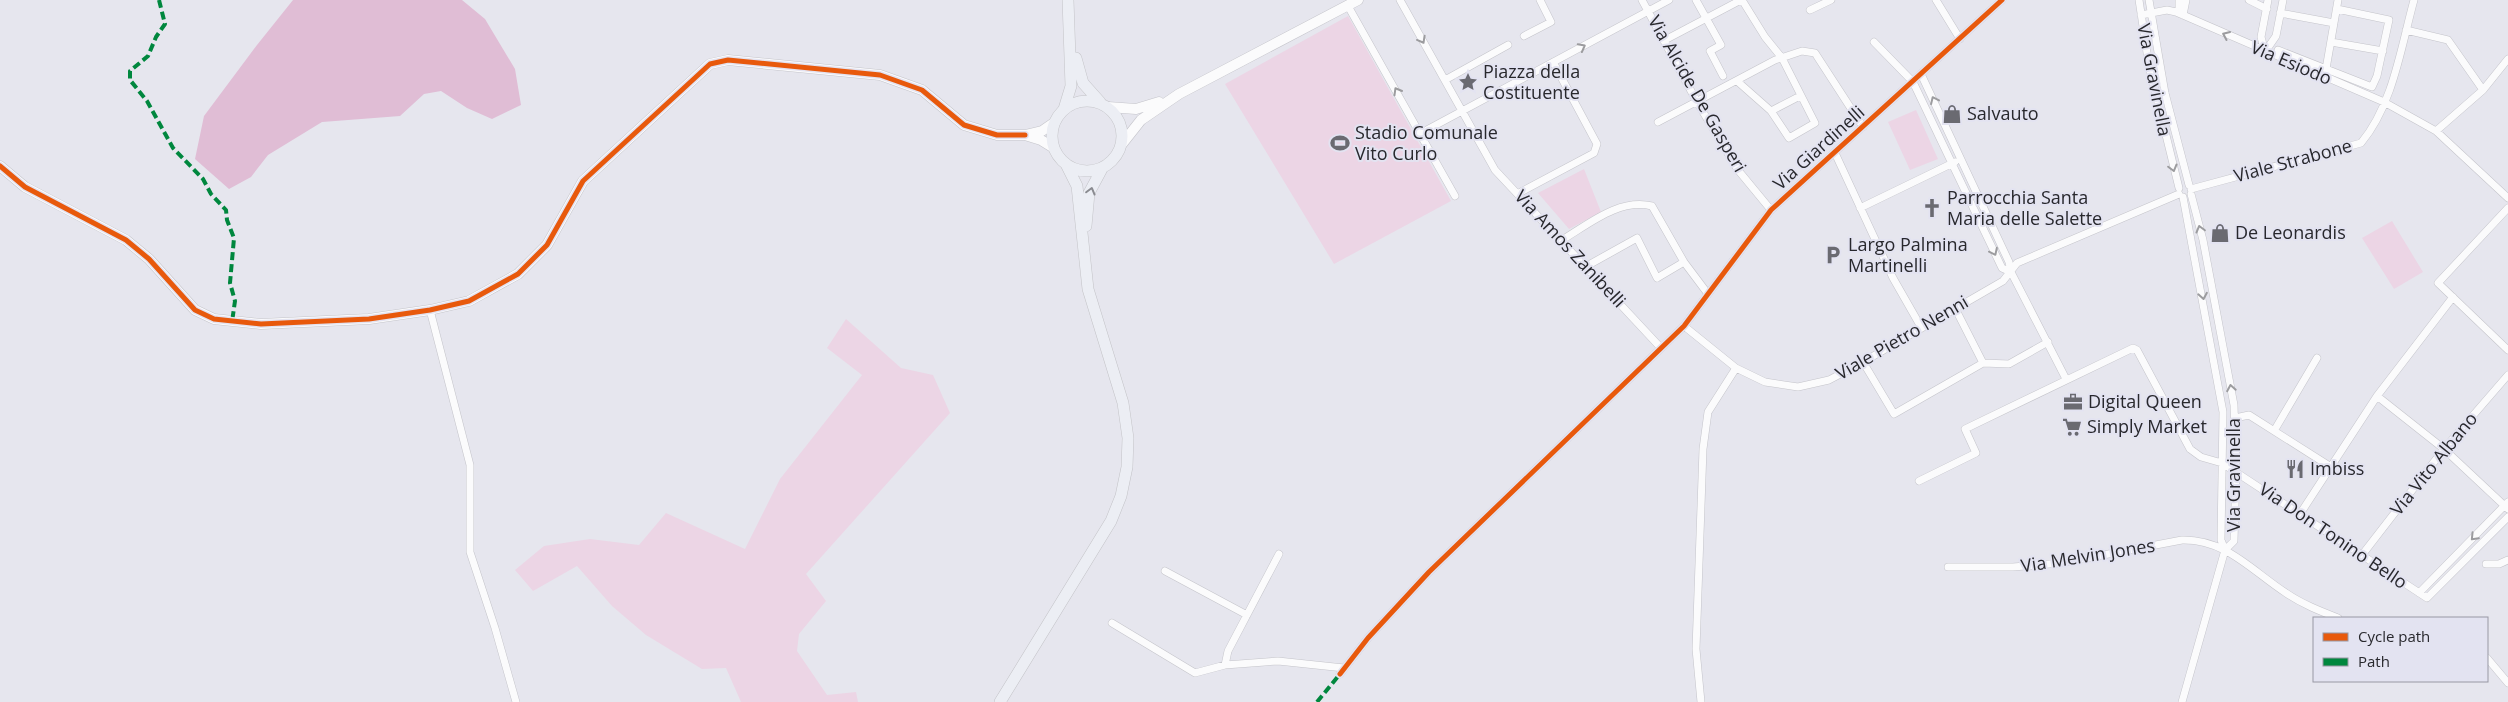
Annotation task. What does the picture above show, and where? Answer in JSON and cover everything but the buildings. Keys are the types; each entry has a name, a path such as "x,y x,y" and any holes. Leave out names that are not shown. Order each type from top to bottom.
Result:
{"main road":[{"path":"1000,702 1111,522 1121,496 1127,467 1128,438 1123,403 1088,289 1077,186 1066,164 1054,148 1052,137 1055,122 1064,109 1071,86 1071,37 1068,0"},
{"path":"1071,37 1083,83 1105,106 1121,127 1122,144 1115,157 1103,167 1089,193 1084,253"},
{"path":"1064,109 1078,102 1094,101 1105,106"},
{"path":"1066,164 1088,171 1103,167"}],"street":[{"path":"1122,144 1141,120 1179,94 1358,0"},
{"path":"1400,0 1462,111"},
{"path":"1524,36 1552,22 1540,0"},
{"name":"Via Alcide De Gasperi","path":"1642,0 1738,170 1772,210"},
{"path":"1421,133 1669,0"},
{"path":"1696,0 1721,45 1710,51 1724,76"},
{"path":"1665,40 1742,0 1765,37 1782,58 1815,123 1789,138 1772,111 1737,80"},
{"path":"1810,10 1832,0"},
{"path":"1936,0 1960,39"},
{"name":"Via Giardinelli","path":"1225,665 1278,661 1342,672 1368,638 1429,572 1684,326 1772,210 2002,0"},
{"name":"Via Gravinella","path":"2139,0 2156,100 2180,193 2223,412 2221,540 2225,550 2234,541 2235,418 2203,240 2165,93 2149,0"},
{"path":"2179,0 2181,14"},
{"path":"2181,14 2186,0"},
{"path":"2249,0 2267,9"},
{"path":"2266,52 2261,37 2268,0"},
{"path":"2266,52 2276,36 2282,0"},
{"path":"2326,68 2338,0"},
{"name":"Viale Strabone","path":"2190,190 2361,143 2374,127 2384,102 2414,0"},
{"path":"1348,6 1455,196"},
{"path":"2331,42 2383,50 2389,20 2337,9"},
{"name":"Via Esiodo","path":"2141,15 2167,10 2181,14 2384,102 2436,132 2508,198"},
{"path":"2280,13 2334,23"},
{"path":"2406,30 2448,40 2483,90"},
{"path":"1874,42 1912,82 2002,268 2011,272"},
{"path":"1444,80 1508,45"},
{"name":"Via Esiodo","path":"2278,50 2372,87 2378,76 2383,50"},
{"path":"1658,122 1737,80 1782,58 1802,51 1815,53 1863,127"},
{"path":"2436,132 2483,90 2508,59"},
{"path":"0,166 25,186 126,240 149,259 195,310 214,318 261,324 369,318 430,310 469,301 518,274 547,245 583,182 710,64 728,60 880,75 922,90 964,125 997,135 1025,135 1042,131 1055,122"},
{"path":"1518,193 1594,153 1596,144 1553,62"},
{"path":"1919,481 1976,453 1964,429 2066,380 2011,272 2009,262 1921,74"},
{"path":"1105,106 1136,109 1179,94"},
{"path":"1772,111 1800,96"},
{"name":"Via Amos Zanibelli","path":"1462,111 1495,170 1661,348"},
{"path":"1025,135 1041,140 1054,148"},
{"path":"1835,153 1893,278 1921,327"},
{"path":"1860,208 1962,159"},
{"path":"2184,184 2190,190 2180,193 2184,184"},
{"name":"Viale Pietro Nenni","path":"1684,326 1736,368 1764,382 1798,387 1829,380 2002,281 2017,263 2180,193"},
{"path":"1562,240 1627,204 1640,203 1652,206 1660,216 1684,262 1708,294"},
{"path":"2508,208 2438,283 2508,350"},
{"path":"1584,267 1636,238 1657,278 1684,262"},
{"path":"2300,514 2378,396 2453,297"},
{"path":"1955,308 1984,363"},
{"path":"430,310 470,465 470,552 495,628 516,702"},
{"path":"1863,362 1894,414 1984,363 2009,364 2048,342"},
{"name":"Via Don Tonino Bello","path":"2066,380 2133,348 2137,350 2190,449 2201,457 2222,463 2419,593"},
{"path":"2274,431 2317,358"},
{"path":"1701,702 1696,649 1703,449 1708,412 1736,368"},
{"name":"Via Vito Albano","path":"2362,555 2444,449 2508,375"},
{"path":"2378,396 2444,449 2507,505 2419,593 2427,598 2508,517"},
{"path":"2235,418 2249,415 2331,467"},
{"name":"Via Melvin Jones","path":"1948,567 2012,567 2061,563 2182,540 2200,540 2225,550 2247,564 2286,594 2312,608 2335,617"},
{"path":"2182,702 2225,550"},
{"path":"1112,623 1194,673 1225,665 1228,651 1280,554"},
{"path":"2486,564 2499,564 2508,560"},
{"path":"1166,571 1247,615"},
{"path":"2488,659 2505,674 2508,683"}],"shaded area":[{"path":"293,0 462,0 485,19 515,69 521,105 492,119 467,108 441,91 424,94 400,116 322,122 268,155 251,177 229,189 195,159 204,116"},
{"name":"Stadio Comunale Vito Curlo","path":"1348,16 1451,201 1334,264 1225,84"},
{"path":"1916,110 1938,159 1910,170 1888,122"},
{"path":"1584,169 1601,212 1569,229 1538,193"},
{"path":"2392,221 2423,272 2394,289 2362,238"},
{"path":"846,319 901,368 933,375 950,413 806,574 826,601 799,634 797,651 827,695 856,692 858,702 741,702 726,668 702,669 646,635 612,606 577,566 533,591 515,570 544,546 590,539 639,545 666,513 745,549 780,479 862,375 827,348"}],"marked path":[{"path":"159,0 165,24 156,37 148,56 130,71 130,80 147,101 173,148 203,179 211,194 226,210 227,220 234,238 230,283 235,301 232,322"},
{"path":"1317,702 1340,674"}],"cycle path":[{"path":"1340,674 1368,638 1429,572 1684,326 1771,210 2002,0"},
{"path":"0,166 25,187 126,240 149,259 195,310 214,319 261,324 369,319 430,310 469,301 518,274 547,245 583,181 710,64 728,60 880,75 922,90 964,125 997,135 1025,135"}],"place":[{"name":"Piazza della Costituente","path":"1468,82"},
{"name":"Salvauto","path":"1952,114"},
{"name":"Stadio Comunale Vito Curlo","path":"1340,143"},
{"name":"Parrocchia Santa Maria delle Salette","path":"1932,208"},
{"name":"De Leonardis","path":"2220,233"},
{"name":"Largo Palmina Martinelli","path":"1833,255"},
{"name":"Digital Queen","path":"2073,402"},
{"name":"Simply Market","path":"2072,427"},
{"name":"Imbiss","path":"2295,469"}]}
